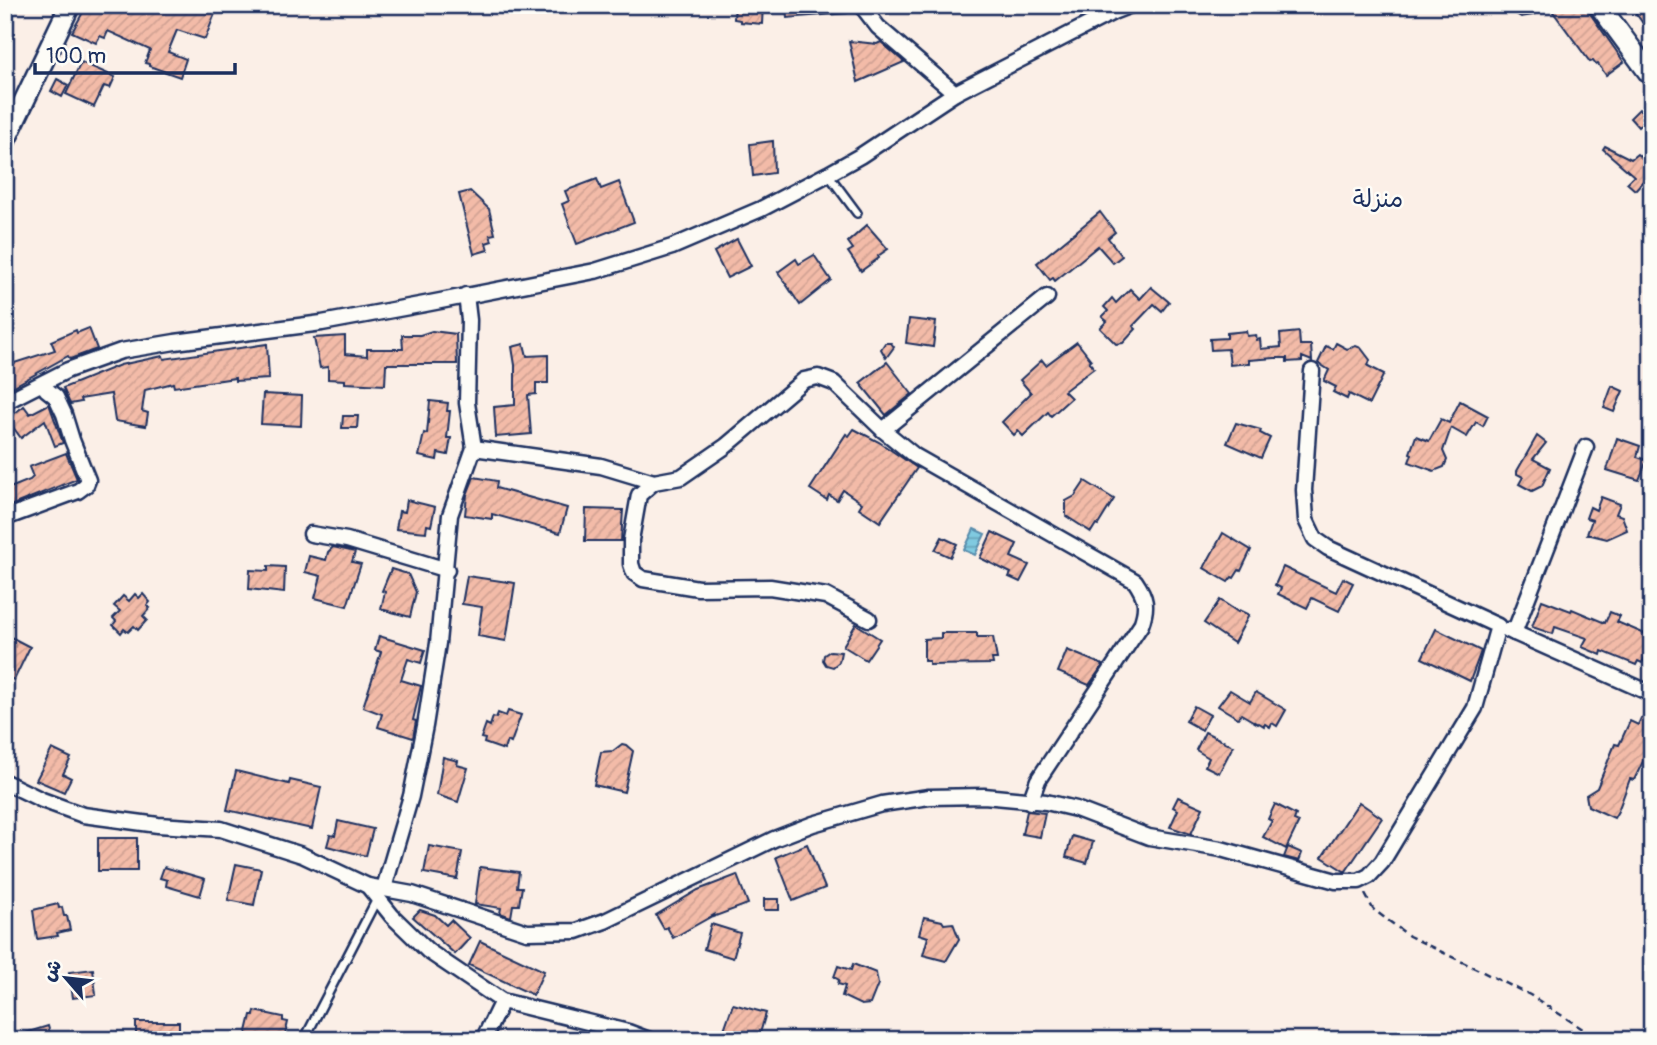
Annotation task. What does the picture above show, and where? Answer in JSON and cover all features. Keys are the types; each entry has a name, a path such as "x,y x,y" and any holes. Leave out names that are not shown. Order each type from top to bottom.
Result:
{"street":[{"path":"5,141 70,5"},
{"path":"861,5 878,27 955,93"},
{"path":"5,402 68,370 121,351 322,323 595,271 672,247 761,209 828,174 955,93 1131,5"},
{"path":"1599,5 1652,77"},
{"path":"466,295 469,320 467,402 474,448 450,516 446,570 425,726 411,796 381,893 392,916 428,951 502,1001 628,1032 649,1040"},
{"path":"883,429 1047,297"},
{"path":"1312,371 1304,489 1306,520 1315,539 1328,548 1652,694"},
{"path":"474,448 601,466 654,482 681,477 726,446 804,380 818,377 834,383 915,456 1135,581 1144,594 1147,609 1141,625 1038,780 1030,802"},
{"path":"5,518 78,491 88,480 64,414 45,382"},
{"path":"1514,633 1586,447"},
{"path":"654,482 639,495 631,540 631,564 634,573 643,579 698,588 770,587 826,596 869,619"},
{"path":"312,534 347,540 446,570"},
{"path":"5,782 42,800 83,815 158,825 221,829 256,838 330,866 381,893 412,894 527,932 577,931 606,921 774,839 813,824 882,804 929,797 984,796 1045,802 1076,809 1149,836 1221,849 1336,881 1359,881 1369,876 1382,862 1475,708 1497,625"},
{"path":"483,1040 502,1001"}],"lane":[{"path":"828,174 856,213"},
{"path":"304,1040 381,893"}],"path":[{"path":"1359,881 1373,909 1409,936 1530,995 1600,1040"}],"water":[{"path":"974,529 985,534 975,555 964,550"}],"building":[{"path":"87,5 189,5 216,11 205,39 177,30 168,52 186,59 180,77 149,66 145,63 150,50 108,31 105,38 100,36 96,43 72,32"},
{"path":"735,5 763,5 762,24 734,19"},
{"path":"786,5 847,5 847,13 787,18"},
{"path":"1501,5 1544,5 1533,15 1521,17"},
{"path":"1548,5 1584,5 1624,62 1606,75 1598,64 1590,62"},
{"path":"1630,5 1652,5 1652,36"},
{"path":"849,41 877,44 881,42 904,62 858,82"},
{"path":"81,62 115,77 110,88 104,86 94,107 66,94"},
{"path":"57,79 68,85 62,97 51,91"},
{"path":"1639,109 1648,117 1638,127 1630,118"},
{"path":"773,141 774,173 753,176 750,144"},
{"path":"1605,146 1631,159 1637,154 1652,167 1652,171 1635,190 1627,183 1634,176 1603,149"},
{"path":"597,179 601,189 619,182 634,222 577,244 562,204 569,201 565,191"},
{"path":"470,191 489,209 495,234 490,235 492,241 486,243 488,250 474,254 459,194"},
{"path":"1100,212 1115,232 1108,238 1122,256 1113,263 1098,246 1055,281 1053,278 1050,280 1037,263"},
{"path":"867,225 888,249 861,271 848,252 853,249 848,242"},
{"path":"737,239 751,266 727,278 714,252"},
{"path":"814,255 831,280 800,305 778,272 796,259 799,264"},
{"path":"1151,287 1169,302 1162,311 1154,304 1133,326 1136,329 1123,343 1116,344 1100,328 1107,321 1102,317 1108,311 1104,307 1112,298 1116,303 1130,289 1140,299"},
{"path":"909,319 936,322 933,347 906,343"},
{"path":"89,328 97,349 70,359 68,356 5,391 5,366 55,350 51,341 76,330 77,333"},
{"path":"432,331 456,334 457,364 386,364 385,385 345,383 345,380 328,379 328,367 320,368 314,338 345,336 345,354 367,356 367,349 403,349 402,335 420,335"},
{"path":"1246,331 1247,336 1256,335 1257,340 1260,339 1261,349 1281,347 1280,334 1299,332 1300,345 1311,345 1312,361 1302,357 1302,361 1287,362 1287,358 1275,358 1230,365 1228,349 1211,350 1210,339 1227,338 1227,333"},
{"path":"1077,342 1094,368 1064,391 1071,398 1051,416 1048,412 1023,436 1018,431 1014,435 1002,422 1031,393 1020,380 1042,360 1046,365"},
{"path":"885,343 891,343 894,347 886,358 881,349"},
{"path":"1336,343 1347,349 1356,346 1361,348 1370,360 1368,366 1384,374 1369,404 1349,394 1347,399 1333,392 1336,387 1324,381 1329,370 1318,363 1326,346 1333,349"},
{"path":"267,344 269,379 235,381 235,378 174,387 173,383 145,390 142,411 148,413 146,426 115,421 111,394 80,399 81,402 70,404 63,388 120,365 163,356 164,359"},
{"path":"524,344 527,356 548,355 548,383 536,383 536,394 528,395 531,434 496,437 494,407 515,405 512,347"},
{"path":"887,362 912,394 886,415 860,383"},
{"path":"1612,386 1623,391 1614,412 1604,408"},
{"path":"263,394 302,396 301,426 261,424"},
{"path":"430,401 448,403 447,411 450,411 447,438 451,438 448,455 438,453 437,460 419,456 424,433 427,434"},
{"path":"1460,401 1488,416 1483,426 1476,422 1467,437 1451,428 1443,451 1447,460 1444,467 1434,471 1409,462 1416,436 1429,441 1441,419 1449,423"},
{"path":"49,404 63,443 55,446 45,420 21,438 7,419 24,406 30,414"},
{"path":"343,416 358,416 357,428 342,428"},
{"path":"1236,423 1261,430 1260,433 1270,438 1261,458 1227,443"},
{"path":"854,429 879,442 917,468 880,522 859,508 862,503 843,490 837,500 829,495 827,500 810,489 846,434 849,436"},
{"path":"1537,436 1546,443 1533,459 1550,468 1542,486 1532,491 1519,484 1523,477 1517,474 1517,471"},
{"path":"1617,438 1640,446 1637,457 1647,460 1639,480 1607,470"},
{"path":"66,453 77,479 5,508 5,490 30,480 33,477 29,467"},
{"path":"474,477 497,481 496,488 567,508 560,533 492,514 492,519 465,515 467,495"},
{"path":"1085,481 1114,499 1091,532 1066,516 1066,501 1075,496"},
{"path":"1601,497 1620,504 1616,514 1622,516 1627,530 1607,539 1587,534 1592,520 1586,518 1590,507 1596,510"},
{"path":"407,500 435,507 431,526 427,525 426,532 396,529 399,511 405,512"},
{"path":"586,509 623,510 621,541 585,541"},
{"path":"992,532 1017,544 1011,557 1029,565 1020,582 1009,577 1011,573 980,558"},
{"path":"1223,533 1251,550 1241,571 1228,582 1204,568"},
{"path":"942,537 957,544 950,557 935,550"},
{"path":"333,547 355,552 352,562 361,564 347,606 315,598 321,576 305,572 309,556 326,560"},
{"path":"268,566 285,567 284,593 249,589 250,570 268,571"},
{"path":"1283,567 1336,592 1343,578 1353,583 1339,611 1312,598 1307,608 1278,594 1281,588 1275,585"},
{"path":"391,569 408,574 416,592 410,617 381,609 385,592 382,591"},
{"path":"467,576 515,583 506,641 478,636 482,607 462,604"},
{"path":"135,594 139,598 143,594 150,602 147,606 150,608 143,616 147,620 138,630 134,626 128,632 124,629 121,633 113,625 116,621 113,618 120,611 114,606 123,596 129,601"},
{"path":"1220,600 1238,612 1239,610 1249,615 1234,643 1204,623"},
{"path":"1542,600 1605,623 1610,612 1620,616 1617,622 1652,637 1652,660 1645,657 1642,663 1638,661 1636,665 1602,651 1601,655 1582,647 1587,638 1555,627 1553,634 1532,627"},
{"path":"856,624 880,639 866,660 843,646"},
{"path":"1436,629 1481,651 1470,681 1422,658"},
{"path":"941,633 977,633 977,637 993,637 997,659 992,659 993,664 929,665 929,661 924,661 924,639 941,638"},
{"path":"5,634 30,647 14,680 5,675"},
{"path":"379,636 425,650 421,663 408,659 401,680 421,686 413,720 416,721 413,738 378,727 382,714 363,707 381,652 375,650"},
{"path":"1067,650 1103,665 1089,685 1058,672"},
{"path":"830,651 841,652 839,662 833,667 826,665 823,660 824,655"},
{"path":"1230,690 1250,702 1256,692 1286,710 1277,726 1272,723 1270,727 1258,724 1241,714 1238,718 1218,706"},
{"path":"1194,706 1210,715 1202,730 1186,721"},
{"path":"508,711 521,715 511,743 507,741 504,750 484,743 485,739 481,738 486,724 490,726 493,717 496,718 498,713 506,716"},
{"path":"1648,717 1652,724 1652,743 1634,780 1630,779 1614,818 1588,806 1586,795 1597,788 1615,744 1619,745 1630,721 1638,725 1641,718"},
{"path":"1205,732 1233,746 1219,773 1205,766 1209,758 1196,750"},
{"path":"622,744 633,751 624,792 594,785 601,752 613,751"},
{"path":"52,749 71,758 63,774 71,778 64,792 36,780"},
{"path":"443,757 458,761 457,765 468,768 458,802 437,795"},
{"path":"236,771 289,784 290,780 321,787 312,829 227,810"},
{"path":"1178,797 1203,808 1191,834 1170,827 1178,810 1173,807"},
{"path":"1359,802 1382,818 1344,871 1322,857"},
{"path":"1275,804 1296,815 1294,820 1299,822 1286,849 1263,837 1272,821 1268,819"},
{"path":"1027,811 1045,813 1040,837 1022,834"},
{"path":"338,821 373,829 366,856 327,846 330,835 335,836"},
{"path":"1072,836 1093,842 1087,863 1066,857"},
{"path":"98,838 137,838 137,871 98,871"},
{"path":"807,844 825,888 793,901 776,857"},
{"path":"429,846 462,852 457,879 424,873"},
{"path":"1288,847 1302,853 1299,861 1284,857"},
{"path":"236,864 261,869 254,905 228,900"},
{"path":"164,867 205,879 200,896 166,886 167,880 160,878"},
{"path":"480,867 519,872 517,887 522,887 519,905 513,905 511,917 500,913 501,908 475,904"},
{"path":"737,875 748,904 713,917 714,915 673,938 667,927 664,929 656,915 698,890"},
{"path":"764,899 779,899 779,910 764,910"},
{"path":"58,904 59,908 62,907 64,916 67,916 70,930 57,933 58,936 37,939 33,910"},
{"path":"420,910 435,915 446,925 451,920 470,938 455,954 413,917"},
{"path":"924,917 942,921 944,924 953,923 959,939 946,961 923,955 928,937 919,934"},
{"path":"711,924 740,933 733,958 704,949"},
{"path":"480,941 544,971 533,995 469,965"},
{"path":"853,964 876,973 878,984 870,1004 861,1005 842,996 845,986 838,984 839,980 834,977 838,966 851,970"},
{"path":"93,969 96,995 73,998 69,972"},
{"path":"733,1004 766,1013 758,1040 721,1038"},
{"path":"255,1011 283,1017 283,1021 288,1022 284,1040 245,1040 251,1015 254,1015"},
{"path":"136,1022 179,1022 179,1040 136,1040"},
{"path":"48,1026 52,1040 12,1040 12,1037"}],"district":[{"name":"منزلة","path":"1378,199"}]}
